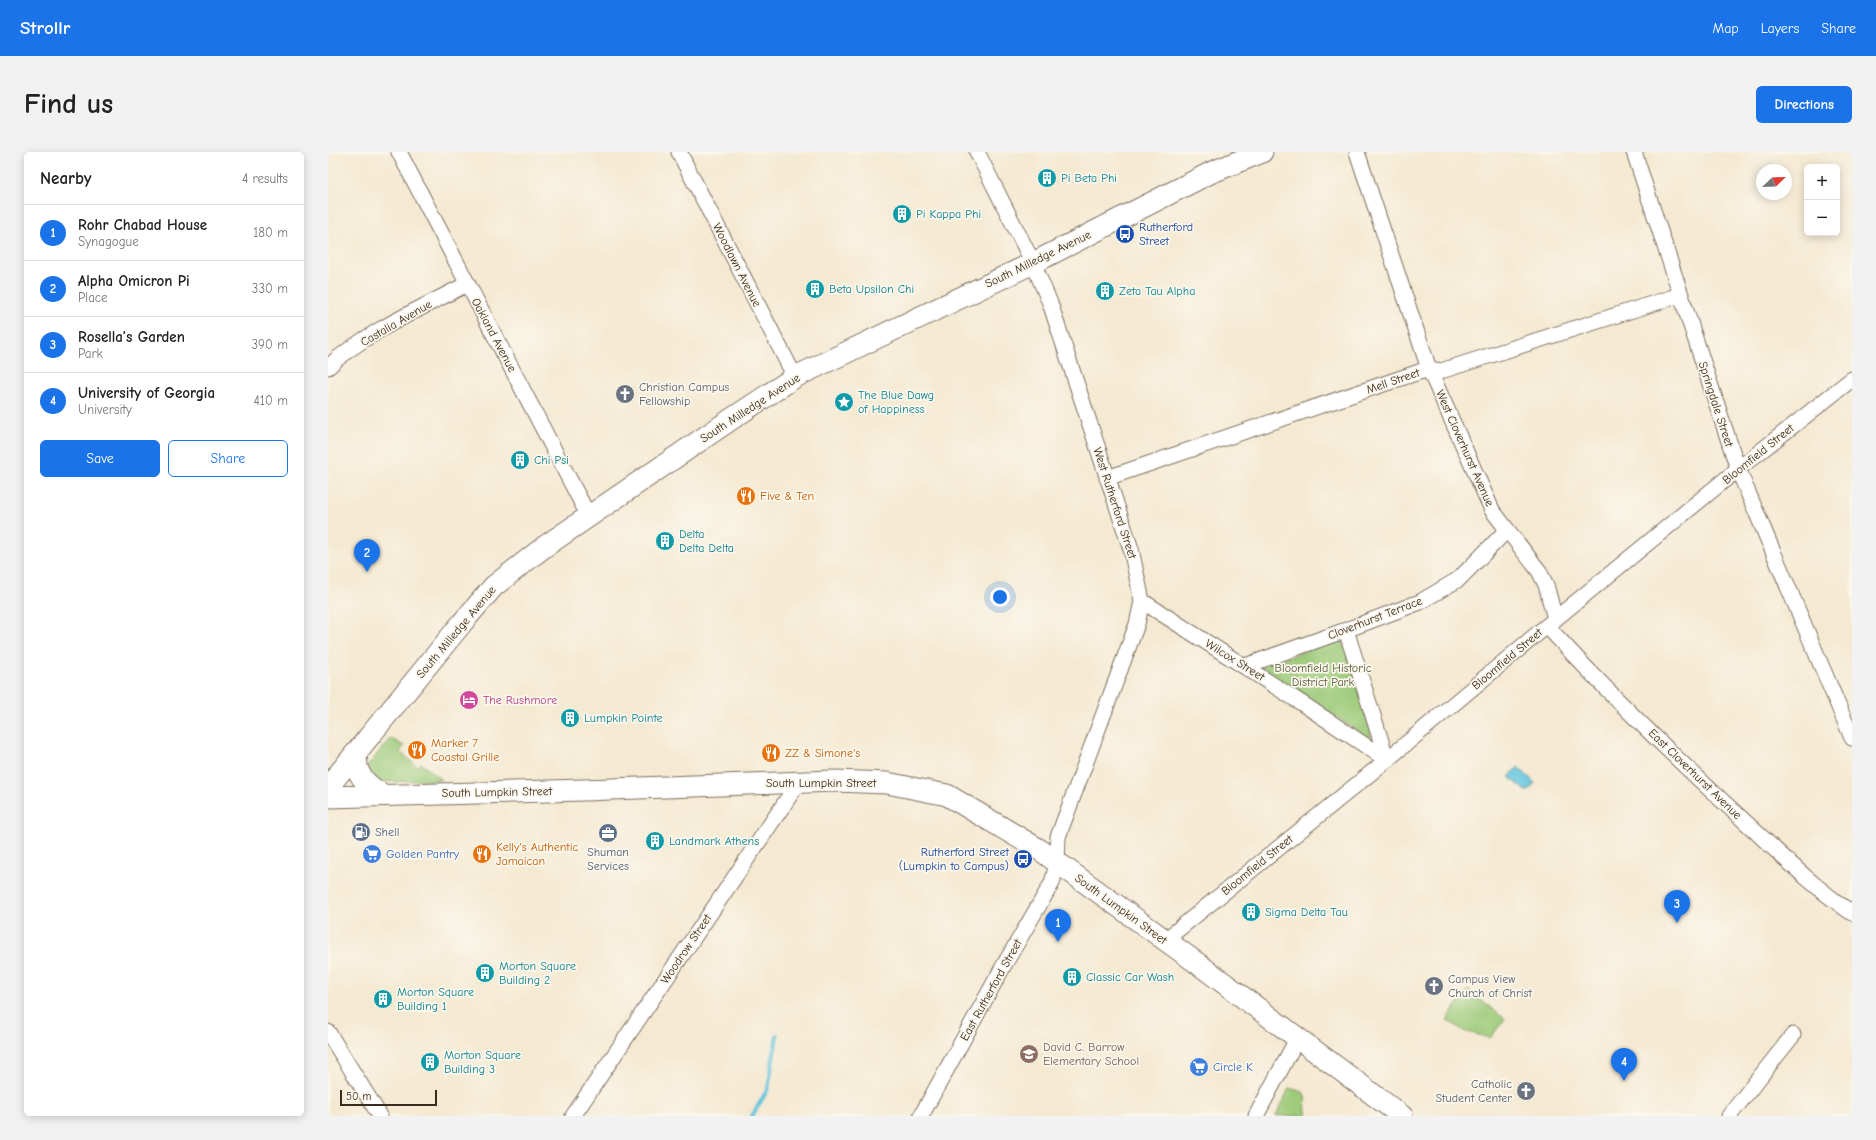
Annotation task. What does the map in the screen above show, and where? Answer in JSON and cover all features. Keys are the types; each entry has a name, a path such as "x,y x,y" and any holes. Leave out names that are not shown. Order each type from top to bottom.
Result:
{"main road":[{"name":"South Milledge Avenue","path":"328,787 494,586 544,547 730,420 795,377 1033,263 1210,174 1262,152"},
{"path":"357,752 356,760 358,772 363,781 383,795"},
{"name":"South Lumpkin Street","path":"328,797 584,790 835,780 887,783 947,795 1040,850 1164,941 1197,963 1402,1116"}],"street":[{"name":"Oakland Avenue","path":"399,152 589,517"},
{"name":"Woodlawn Avenue","path":"679,152 795,377"},
{"name":"West Rutherford Street","path":"978,152 1033,263 1050,303 1131,549 1142,601 1137,624 1058,837 1056,863"},
{"name":"West Cloverhurst Avenue","path":"1357,152 1429,369 1492,510 1525,551 1539,571 1546,585 1551,622"},
{"name":"Springdale Street","path":"1634,152 1738,469 1852,738"},
{"name":"Castalia Avenue","path":"328,368 341,355 387,327 467,284"},
{"name":"Mell Street","path":"1107,478 1429,369 1442,371 1680,295"},
{"name":"Bloomfield Street","path":"1164,941 1387,760 1551,622 1852,378"},
{"name":"Cloverhurst Terrace","path":"1245,666 1420,602 1459,579 1507,530"},
{"name":"Wilcox Street","path":"1142,601 1245,666 1387,760"},
{"name":"East Cloverhurst Avenue","path":"1551,622 1642,724 1708,788 1816,885 1851,911"},
{"path":"1346,630 1387,760"},
{"name":"Woodrow Street","path":"574,1116 799,782"},
{"name":"East Rutherford Street","path":"921,1116 1004,965 1052,883 1056,863"},
{"path":"328,1032 380,1116"},
{"path":"1729,1116 1793,1035"},
{"path":"1256,1116 1297,1039"}],"green space":[{"name":"Bloomfield Historic District Park","path":"1337,640 1343,641 1372,736 1368,738 1260,667"},
{"path":"390,738 404,746 400,752 418,767 421,763 441,780 379,782 367,770 368,766"},
{"path":"1468,990 1505,1019 1490,1038 1464,1031 1447,1020"},
{"path":"1289,1088 1303,1092 1308,1116 1276,1116"}],"water":[{"path":"1518,767 1535,783 1527,792 1509,777"}],"waterway":[{"path":"752,1116 768,1089 777,1035"}],"place":[{"name":"Pi Beta Phi","path":"1047,178"},
{"name":"Pi Kappa Phi","path":"902,214"},
{"name":"Rutherford Street","path":"1125,234"},
{"name":"Beta Upsilon Chi","path":"815,289"},
{"name":"Zeta Tau Alpha","path":"1105,291"},
{"name":"Christian Campus Fellowship","path":"625,394"},
{"name":"The Blue Dawg of Happiness","path":"844,402"},
{"name":"Chi Psi","path":"520,460"},
{"name":"Five & Ten","path":"746,496"},
{"name":"Delta Delta Delta","path":"665,541"},
{"name":"Alpha Omicron Pi","path":"367,572"},
{"name":"The Rushmore","path":"469,700"},
{"name":"Lumpkin Pointe","path":"570,718"},
{"name":"Marker 7 Coastal Grille","path":"417,750"},
{"name":"ZZ & Simone's","path":"771,753"},
{"name":"Shell","path":"361,832"},
{"name":"Shuman Services","path":"608,833"},
{"name":"Landmark Athens","path":"655,841"},
{"name":"Golden Pantry","path":"372,854"},
{"name":"Kelly's Authentic Jamaican","path":"482,854"},
{"name":"Rutherford Street (Lumpkin to Campus)","path":"1023,859"},
{"name":"Sigma Delta Tau","path":"1251,912"},
{"name":"Rosella’s Garden","path":"1677,923"},
{"name":"Rohr Chabad House","path":"1058,942"},
{"name":"Morton Square Building 2","path":"485,973"},
{"name":"Classic Car Wash","path":"1072,977"},
{"name":"Campus View Church of Christ","path":"1434,986"},
{"name":"Morton Square Building 1","path":"383,999"},
{"name":"David C. Barrow Elementary School","path":"1029,1054"},
{"name":"Morton Square Building 3","path":"430,1062"},
{"name":"Circle K","path":"1199,1067"},
{"name":"University of Georgia","path":"1624,1081"},
{"name":"Catholic Student Center","path":"1526,1091"}]}
